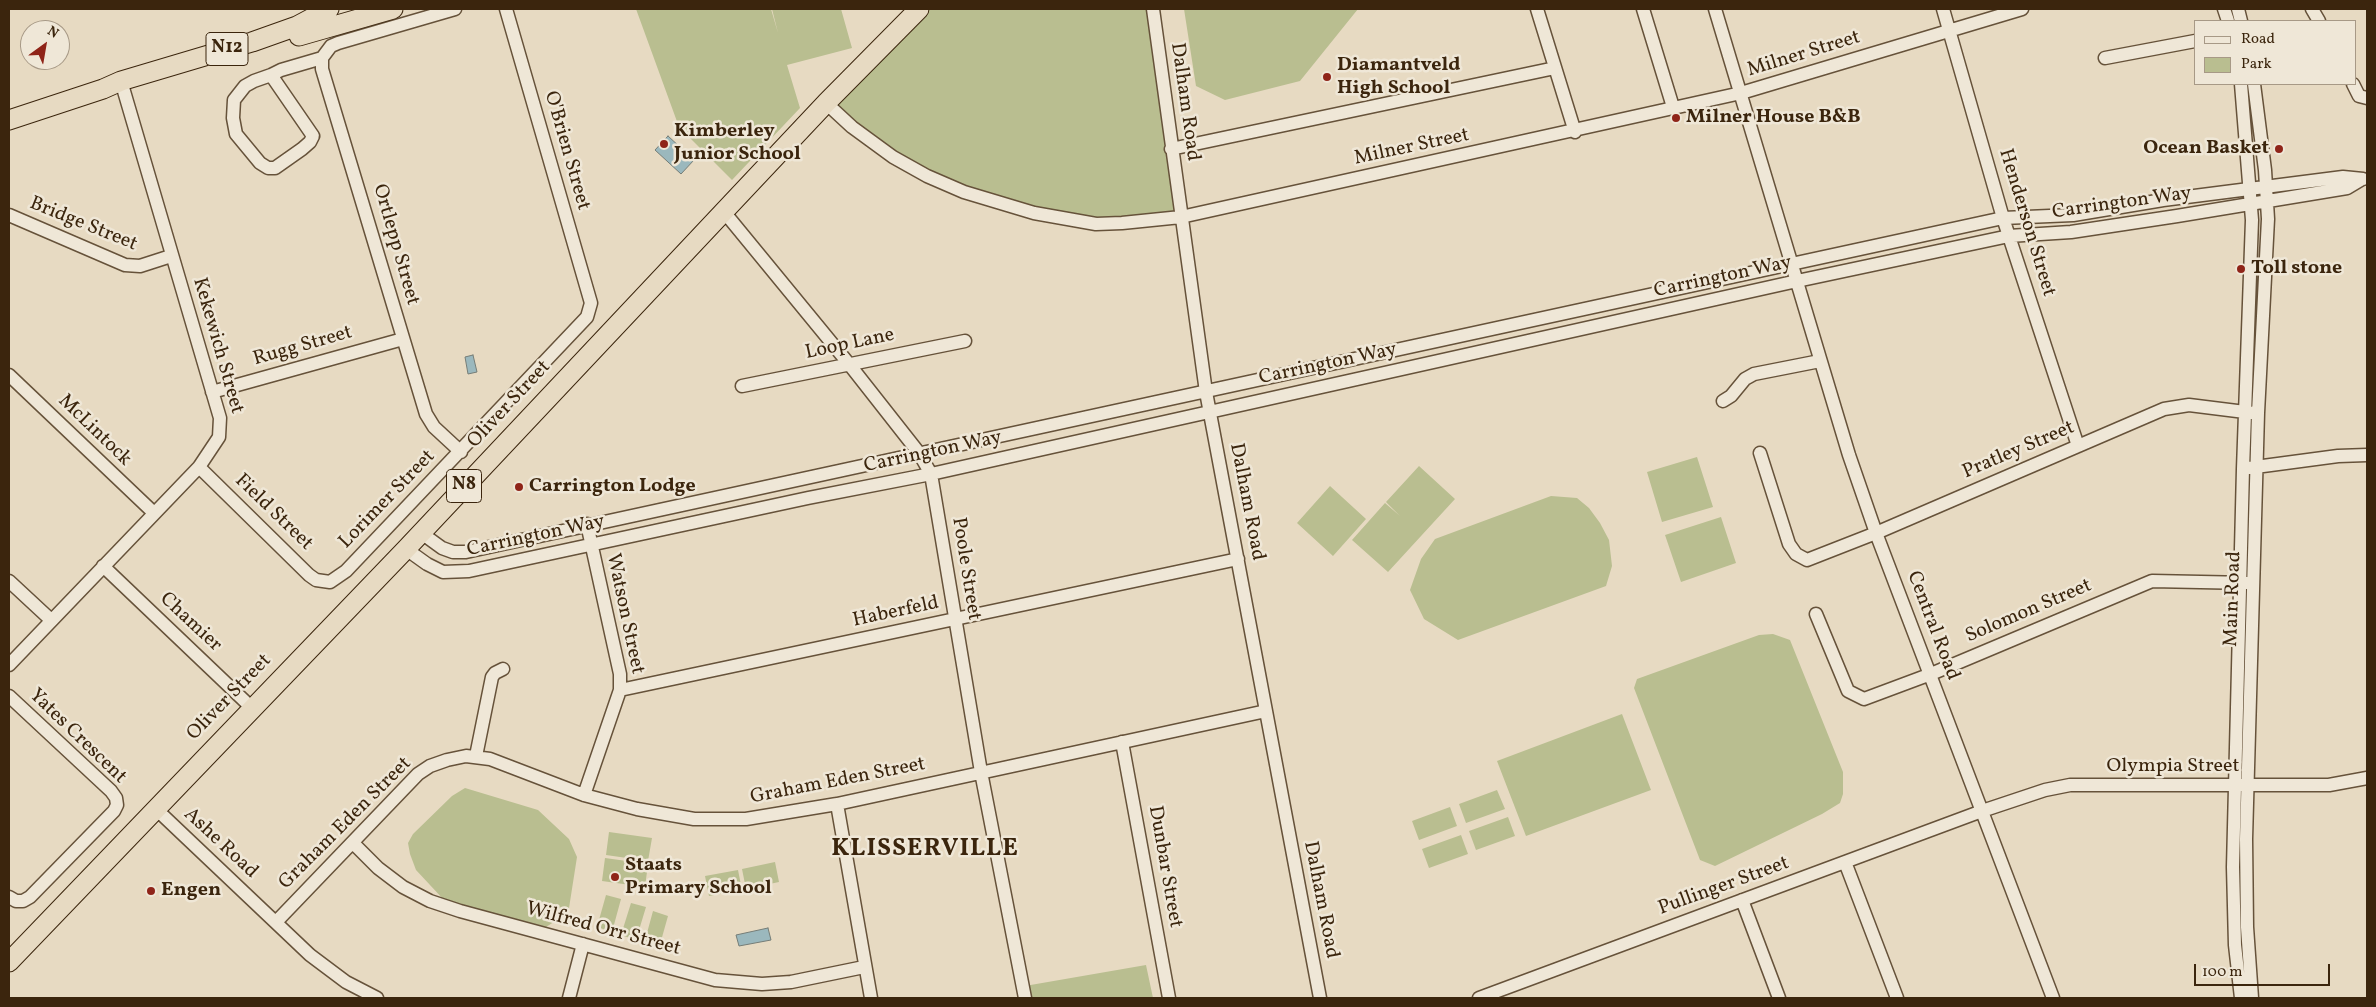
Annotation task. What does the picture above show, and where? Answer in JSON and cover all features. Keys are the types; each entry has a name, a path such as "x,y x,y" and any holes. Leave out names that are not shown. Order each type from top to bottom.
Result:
{"highway":[{"name":"N12","path":"122,84 279,32 312,19 329,9"},
{"name":"N12","path":"9,120 103,89 298,36 344,9"},
{"path":"298,36 393,9"},
{"name":"Oliver Street","path":"9,962 406,549 826,104 919,9"}],"street":[{"path":"271,74 312,136 310,142 302,149 275,168 268,168 260,163 236,134 233,118 234,100 245,86 271,74 322,58 331,46 338,42 455,9"},
{"name":"O'Brien Street","path":"506,9 591,303"},
{"name":"Dalham Road","path":"1153,9 1206,392 1320,998"},
{"path":"1537,9 1575,132"},
{"path":"1643,9 1673,107"},
{"name":"Central Road","path":"1715,9 1849,455 1876,533 2053,998"},
{"name":"Henderson Street","path":"1944,9 2003,218 2078,446"},
{"name":"Milner Street","path":"826,104 852,127 893,156 935,179 996,203 1034,213 1096,224 1122,223 1181,217 1575,132 1673,107 1741,93 2022,9"},
{"path":"2312,9 2318,20"},
{"path":"2105,58 2194,41"},
{"name":"Ortlepp Street","path":"322,58 322,69 426,414 434,427 461,452"},
{"path":"1172,149 1555,68"},
{"name":"Kekewich Street","path":"9,665 199,467 219,437 220,418 133,129 122,84"},
{"name":"Main Road","path":"2241,85 2252,203 2252,413 2256,466 2247,583 2241,786 2234,928 2241,998"},
{"name":"Main Road","path":"2247,583 2243,469 2252,413 2268,218 2254,85"},
{"path":"2354,85 2359,96 2367,98"},
{"name":"Carrington Way","path":"420,532 442,548 454,552 466,552 587,524 1206,392 2003,218 2073,215 2163,200 2343,177 2365,179"},
{"name":"Carrington Way","path":"406,549 436,569 458,572 931,474 1797,281 2009,236 2071,232 2267,202 2347,188 2365,179"},
{"name":"Poole Street","path":"724,213 920,453 931,474 981,772 1025,998"},
{"name":"Bridge Street","path":"9,215 125,265 140,266 172,256"},
{"name":"Lorimer Street","path":"324,582 330,582 346,571 461,452 585,320 590,313 591,303"},
{"name":"Rugg Street","path":"212,392 403,339"},
{"name":"Loop Lane","path":"742,386 965,341"},
{"path":"1723,401 1731,396 1741,382 1754,374 1820,361"},
{"name":"McLintock","path":"9,375 154,513"},
{"name":"Pratley Street","path":"1760,453 1789,544 1800,557 1807,560 1876,533 2164,409 2189,405 2252,413"},
{"path":"2243,469 2338,456 2367,455"},
{"name":"Field Street","path":"199,467 310,575 324,582"},
{"name":"Watson Street","path":"584,795 620,690 620,674 590,545 587,524"},
{"name":"Haberfeld","path":"620,690 1238,559"},
{"name":"Chamier","path":"103,566 252,708"},
{"path":"9,581 51,620"},
{"name":"Solomon Street","path":"1816,614 1848,691 1858,698 1864,699 1931,674 2152,581 2247,583"},
{"path":"476,756 492,677 503,669"},
{"name":"Yates Crescent","path":"9,696 111,791 116,798 117,804 114,811 30,897 23,901 16,901 9,896"},
{"name":"Graham Eden Street","path":"276,922 354,843 418,774 430,766 447,760 476,756 490,759 584,795 637,809 694,819 746,819 837,804 1266,711"},
{"name":"Dunbar Street","path":"1122,742 1169,998"},
{"name":"Olympia Street","path":"1982,811 2062,786 2329,785 2367,778"},
{"name":"Main Road","path":"2241,786 2252,998"},
{"path":"837,804 864,967 871,998"},
{"name":"Ashe Road","path":"155,808 326,968 346,982 378,998"},
{"name":"Pullinger Street","path":"1480,998 1982,811"},
{"name":"Wilfred Orr Street","path":"354,843 378,868 403,887 430,901 716,980 733,982 791,982 864,967"},
{"path":"1845,862 1897,998"},
{"path":"1742,900 1779,998"},
{"path":"569,998 583,944"}],"green space":[{"path":"636,9 771,9 778,33 772,9 841,9 852,48 787,65 800,108 732,180 679,127"},
{"path":"927,9 1150,9 1180,217 1055,219 930,176 833,109"},
{"path":"1184,9 1358,9 1300,81 1225,100 1196,86"},
{"path":"1697,457 1713,507 1662,522 1647,472"},
{"path":"1419,466 1455,499 1388,572 1352,540 1385,503 1400,516 1386,502"},
{"path":"1330,486 1366,519 1333,556 1297,523"},
{"path":"1551,496 1577,498 1589,508 1600,523 1609,540 1612,566 1606,586 1458,640 1424,619 1410,590 1421,559 1435,539"},
{"path":"1721,517 1736,563 1681,582 1665,535"},
{"path":"1773,634 1790,640 1843,772 1843,794 1840,803 1822,814 1715,866 1700,860 1634,688 1637,679 1759,635"},
{"path":"1622,714 1651,790 1526,836 1497,761"},
{"path":"465,788 538,810 569,839 577,857 569,908 560,918 546,927 444,900 416,870 408,843 413,834 452,796"},
{"path":"1497,790 1505,809 1466,823 1459,804"},
{"path":"1450,807 1457,826 1419,840 1412,821"},
{"path":"1508,817 1515,836 1476,850 1469,831"},
{"path":"609,832 652,838 648,861 606,855"},
{"path":"1461,835 1468,854 1429,868 1422,849"},
{"path":"605,858 648,864 645,887 602,881"},
{"path":"775,862 779,882 746,889 742,869"},
{"path":"738,870 742,890 709,896 705,876"},
{"path":"606,895 621,899 612,932 597,927"},
{"path":"631,903 646,907 636,940 621,935"},
{"path":"653,911 668,916 659,948 644,944"},
{"path":"1146,965 1153,998 1021,998 1019,987"}],"water":[{"path":"668,136 694,160 681,174 655,150"},
{"path":"473,355 477,372 468,374 465,357"},
{"path":"768,928 771,940 739,946 736,935"}],"place":[{"name":"Diamantveld High School","path":"1327,77"},
{"name":"Milner House B&B","path":"1676,118"},
{"name":"Kimberley Junior School","path":"664,144"},
{"name":"Ocean Basket","path":"2279,149"},
{"name":"Toll stone","path":"2241,269"},
{"name":"Carrington Lodge","path":"519,487"},
{"name":"Staats Primary School","path":"615,877"},
{"name":"Engen","path":"151,891"}],"district":[{"name":"KLISSERVILLE","path":"925,850"}]}
